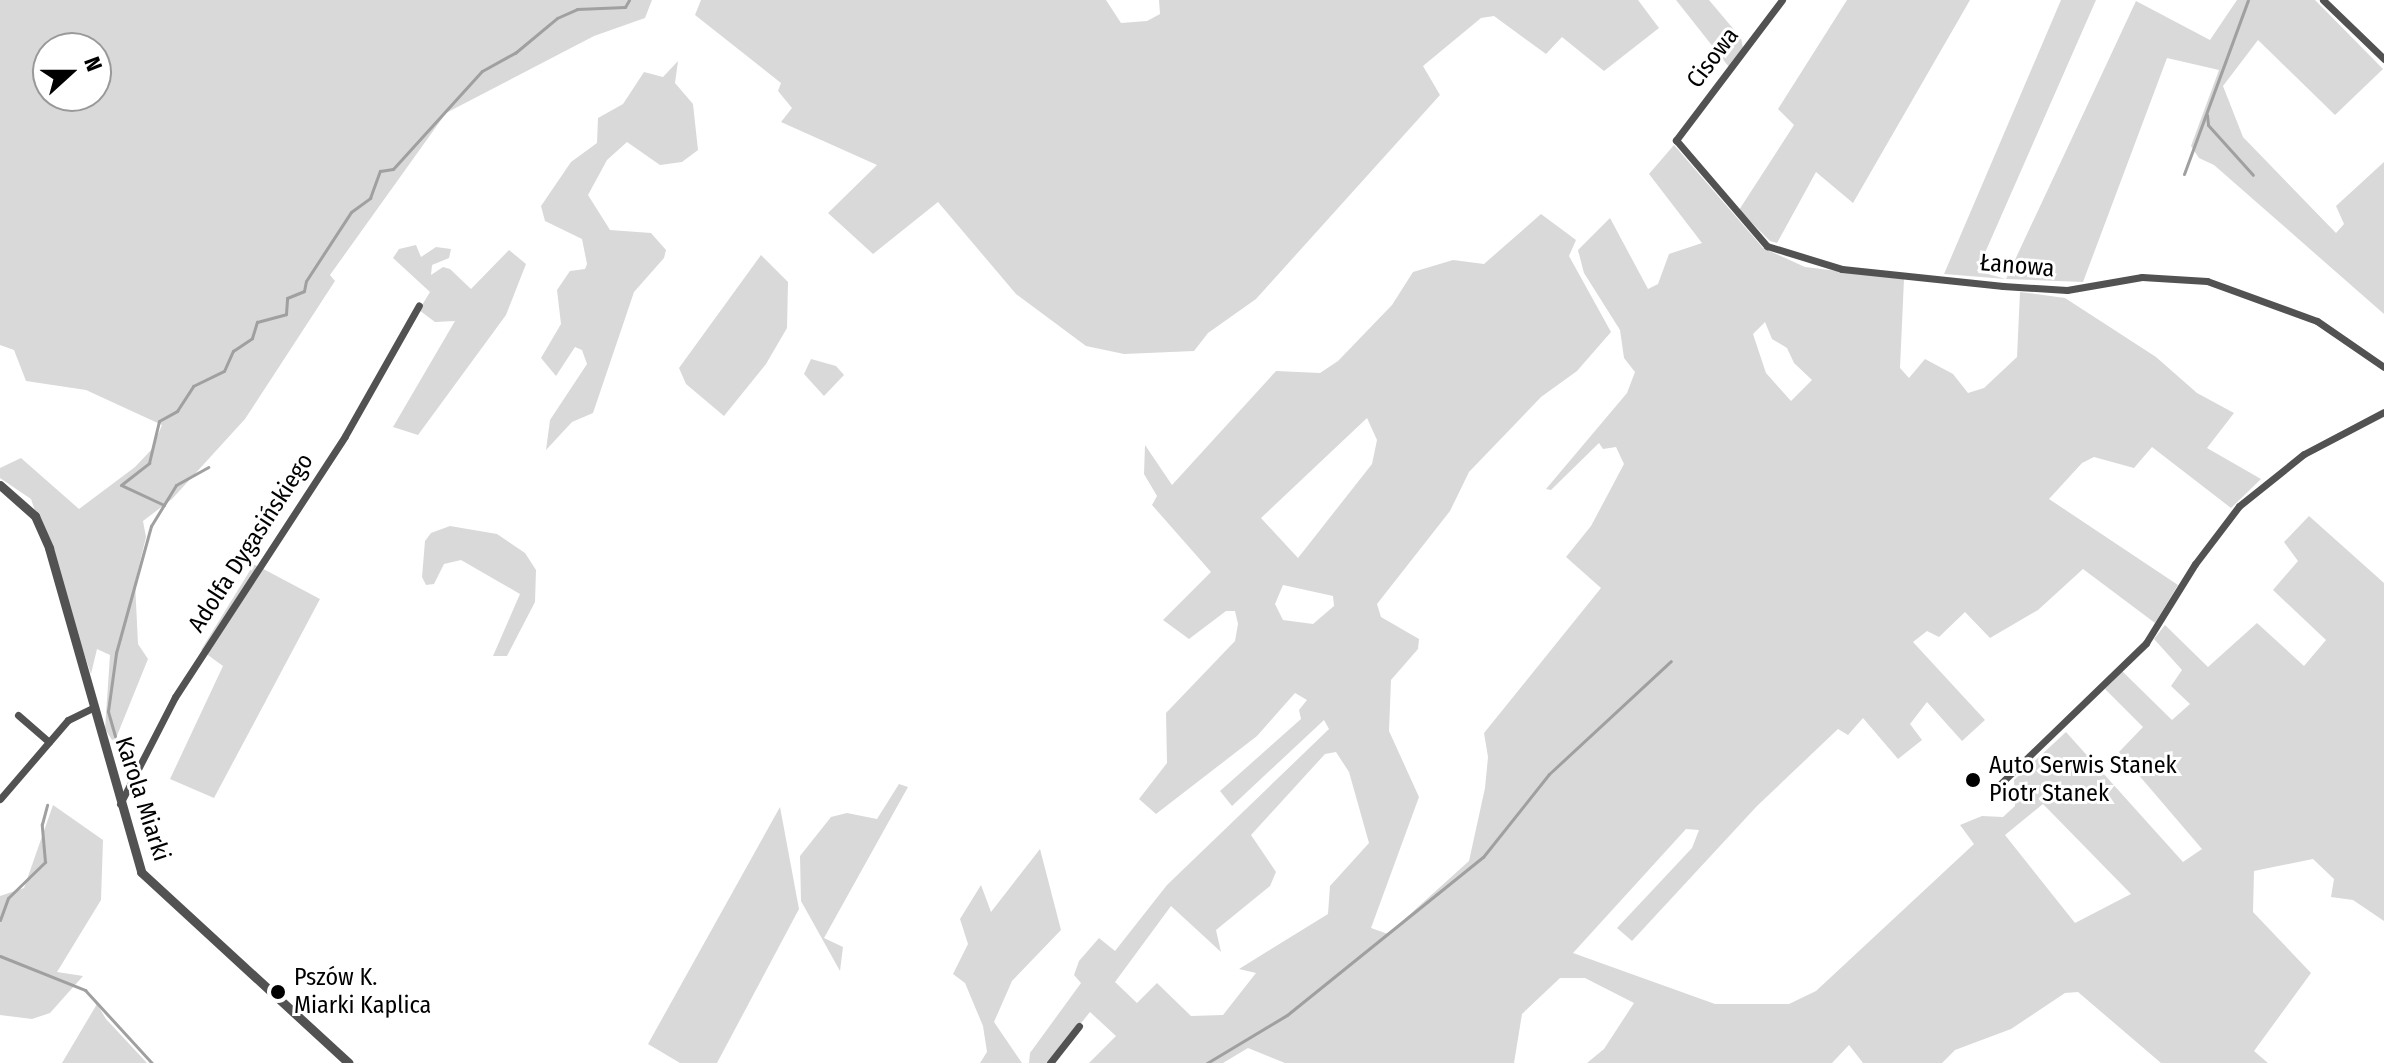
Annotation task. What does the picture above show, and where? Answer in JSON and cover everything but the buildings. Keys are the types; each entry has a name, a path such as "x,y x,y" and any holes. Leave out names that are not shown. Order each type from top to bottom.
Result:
{"street":[{"name":"Cisowa","path":"1676,140 1782,0"},
{"path":"2323,0 2384,59"},
{"name":"Łanowa","path":"1676,140 1746,224 1782,253 1842,269 2067,290 2142,277 2207,281 2317,321 2384,367"},
{"name":"Adolfa Dygasińskiego","path":"119,806 175,697 345,436 419,305"},
{"path":"1995,789 2146,643 2239,506 2304,454 2384,412"},
{"name":"Karola Miarki","path":"0,485 35,516 141,872 349,1063"},
{"path":"0,799 68,720 93,708"},
{"path":"18,715 49,742"},
{"path":"1050,1063 1079,1026"}],"shaded area":[{"path":"0,0 652,0 645,18 594,36 446,113 330,275 335,281 245,419 172,499 143,521 146,537 135,582 138,644 148,659 114,743 105,729 110,655 97,649 91,674 31,499 0,478 0,468 21,458 79,509 135,467 152,449 162,425 86,390 26,381 14,350 0,345"},
{"path":"701,0 1106,0 1121,23 1147,21 1160,14 1159,0 1638,0 1659,28 1604,71 1562,37 1546,54 1494,16 1481,18 1423,66 1440,95 1256,299 1208,333 1194,351 1124,354 1086,346 1016,294 938,202 873,254 828,213 877,165 781,122 792,108 778,91 781,83 695,15"},
{"path":"1676,0 1709,0 1741,38 1743,48 1729,67"},
{"path":"1847,0 1970,0 1853,203 1816,172 1777,243 1770,241 1739,210 1794,125 1778,109"},
{"path":"2061,0 2096,0 1977,271 2006,279 1944,274"},
{"path":"2237,0 2315,0 2383,69 2335,115 2258,40 2223,86 2243,137 2336,233 2344,224 2336,206 2384,162 2384,314 2214,165 2199,158 2191,146 2219,70 2167,58 2083,282 2006,279 2136,1 2210,40"},
{"path":"678,61 675,83 693,104 698,150 682,162 660,165 627,142 607,160 588,195 610,230 651,233 666,250 664,258 634,292 593,413 572,422 546,450 550,420 587,364 582,350 575,347 556,376 541,358 561,324 557,290 570,271 585,269 587,264 582,239 545,221 541,206 571,162 597,143 598,118 623,104 644,72 663,77"},
{"path":"1674,145 1763,248 1805,267 1904,279 1900,368 1909,378 1925,359 1953,374 1968,393 1984,388 2017,357 2020,292 2065,298 2156,357 2197,393 2234,413 2207,448 2261,479 2231,508 2152,447 2134,468 2094,457 2082,463 2049,499 2178,585 2155,623 2083,569 2038,610 1990,638 1965,612 1939,637 1927,631 1913,642 1985,720 1962,741 1927,702 1910,724 1922,740 1898,759 1863,718 1848,735 1838,729 1757,806 1632,941 1617,928 1692,848 1699,830 1686,829 1573,953 1715,1004 1789,1004 1816,991 1974,844 1960,825 1982,816 2003,817 2015,806 2014,780 2066,732 2183,862 2202,849 2119,752 2143,727 2105,689 2122,671 2172,720 2190,704 2171,686 2182,670 2154,639 2165,625 2208,667 2257,623 2304,666 2326,640 2273,590 2298,561 2284,542 2309,516 2384,583 2384,921 2353,900 2331,897 2334,879 2313,859 2254,871 2253,912 2311,973 2254,1051 2268,1063 2161,1063 2078,992 2065,993 2011,1029 1955,1050 1942,1063 1863,1063 1849,1045 1832,1063 1587,1063 1604,1049 1634,1003 1585,978 1560,978 1522,1014 1514,1063 1285,1063 1248,1048 1223,1063 1089,1063 1116,1036 1090,1012 1049,1063 1029,1063 1030,1053 1081,983 1074,975 1079,961 1099,938 1115,951 1167,885 1329,729 1324,720 1232,806 1220,791 1301,719 1299,710 1307,700 1295,693 1257,736 1156,814 1139,799 1167,763 1166,713 1235,641 1238,624 1235,611 1226,611 1189,639 1163,620 1211,572 1152,505 1157,496 1144,474 1145,445 1172,485 1276,371 1320,373 1338,361 1392,305 1413,272 1453,260 1484,264 1541,214 1576,240 1569,256 1611,332 1577,371 1541,397 1469,472 1450,511 1377,604 1381,617 1419,639 1418,649 1391,680 1389,731 1419,797 1371,928 1388,934 1469,861 1485,788 1488,757 1484,733 1601,588 1566,557 1591,526 1624,464 1616,447 1603,449 1599,443 1551,490 1546,489 1627,393 1635,372 1624,358 1620,330 1584,273 1578,250 1610,218 1648,289 1658,284 1669,254 1702,243 1649,174","holes":["1765,322 1772,339 1787,348 1794,363 1812,380 1791,401 1766,373 1753,334","1367,418 1377,440 1372,464 1298,558 1261,518","1283,585 1333,596 1334,606 1313,624 1283,620 1275,604","1336,752 1349,772 1369,843 1330,886 1328,914 1239,969 1256,973 1223,1015 1191,1016 1157,983 1137,1003 1115,982 1171,906 1221,952 1216,930 1270,886 1276,872 1251,835 1325,754","2043,804 2131,894 2075,923 2005,835"]},
{"path":"416,245 421,257 436,247 451,249 449,258 432,265 431,275 443,267 450,269 471,289 509,250 526,264 506,315 418,435 393,427 455,321 435,322 419,310 430,292 393,258 399,249"},
{"path":"761,255 788,282 787,328 766,364 724,416 686,384 679,368"},
{"path":"811,359 836,366 844,375 824,396 804,374"},
{"path":"450,526 497,534 525,553 536,570 535,602 507,656 493,656 520,594 461,560 444,564 434,584 426,585 422,577 425,541 431,533"},
{"path":"254,564 320,599 214,798 170,779 223,666 201,650"},
{"path":"899,784 908,787 824,938 843,947 840,971 801,901 800,856 831,817 847,813 877,819"},
{"path":"53,805 103,840 101,900 57,972 83,976 50,1013 32,1019 0,1015 0,896 24,888"},
{"path":"780,807 799,909 717,1063 680,1063 648,1044"},
{"path":"1040,849 1061,930 1012,981 994,1022 1022,1063 980,1063 987,1052 983,1026 965,983 953,974 968,944 960,919 981,885 991,912"},
{"path":"97,1004 106,1019 147,1063 62,1063"}],"waterway":[{"path":"164,505 121,485 149,463 159,421 177,411 193,386 224,371 233,351 252,338 257,322 286,314 287,298 304,291 306,281 351,212 370,198 380,171 393,169 482,71 515,53 557,18 577,9 625,7 629,0"},
{"path":"2184,174 2248,0"},
{"path":"2207,115 2208,125 2253,175"},
{"path":"115,736 108,711 116,653 151,526 176,485 208,467"},
{"path":"1207,1063 1287,1015 1483,857 1549,774 1671,661"},
{"path":"0,920 8,898 45,862 42,824 47,805"},
{"path":"0,956 85,990 152,1063"}],"place":[{"name":"Auto Serwis Stanek Piotr Stanek","path":"1973,780"},
{"name":"Pszów K. Miarki Kaplica","path":"278,992"}]}
